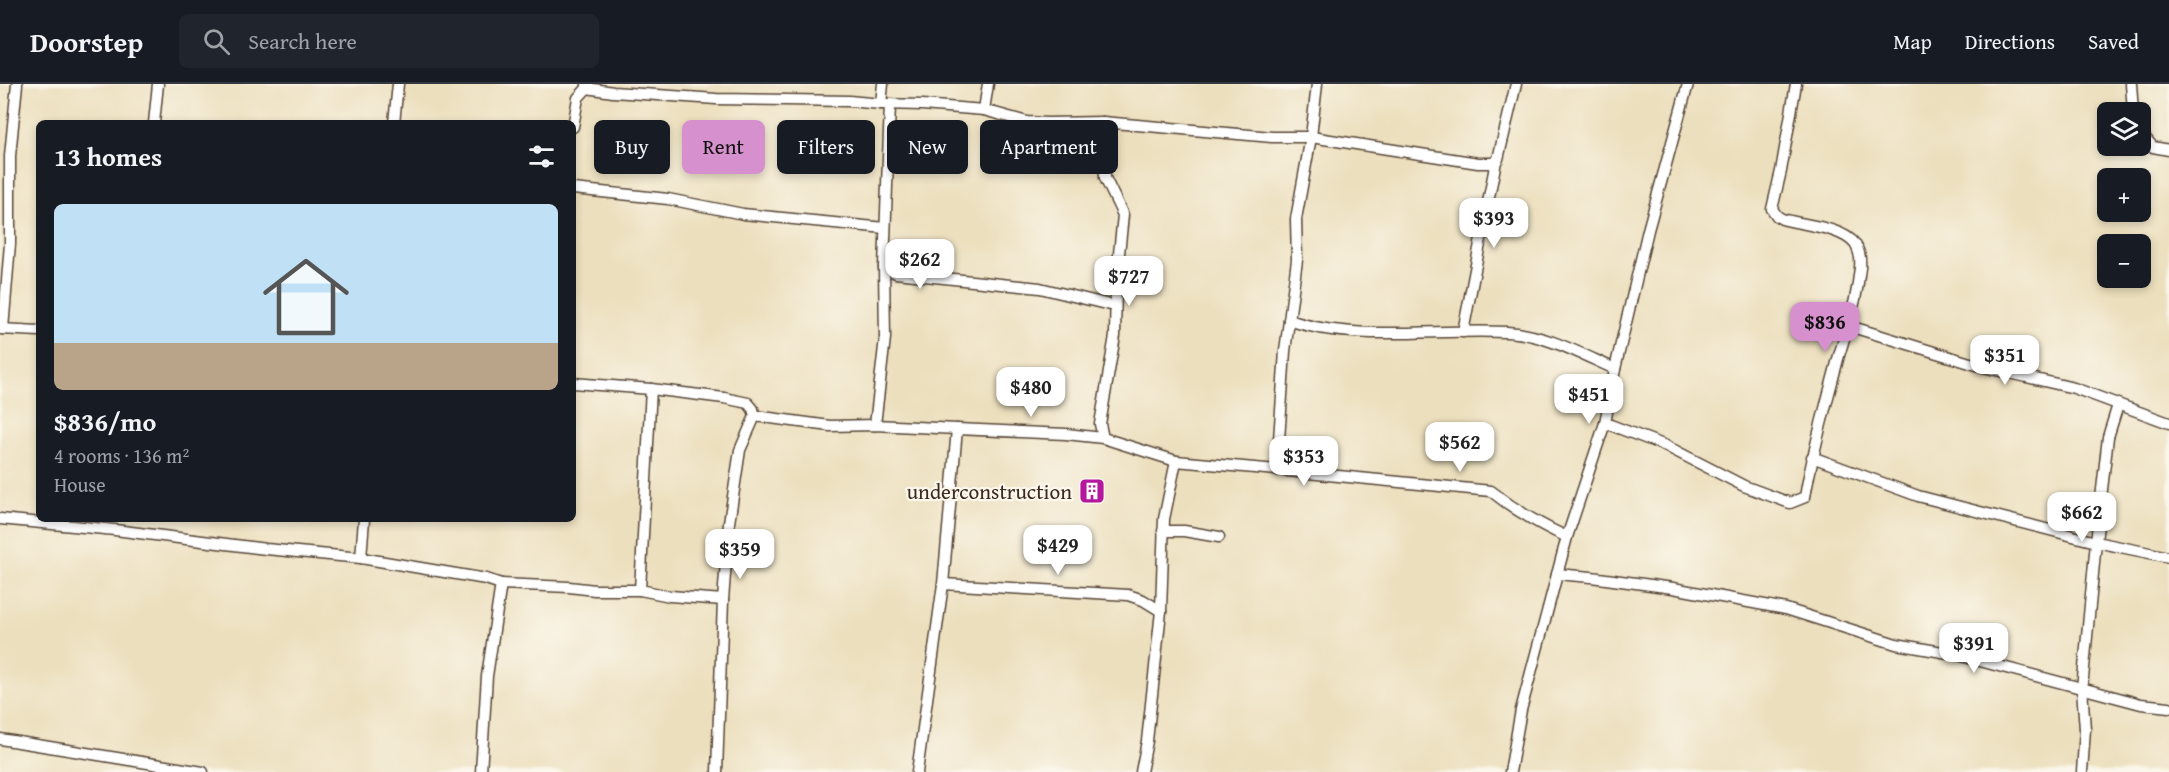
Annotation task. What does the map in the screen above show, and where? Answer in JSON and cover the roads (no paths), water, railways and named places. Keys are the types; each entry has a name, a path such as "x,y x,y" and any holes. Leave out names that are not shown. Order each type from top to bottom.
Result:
{"street":[{"path":"17,84 5,156 10,244 2,329 36,331"},
{"path":"154,120 158,84"},
{"path":"394,120 398,84"},
{"path":"875,425 885,338 885,104 883,84"},
{"path":"984,110 988,84"},
{"path":"1277,470 1285,351 1297,260 1296,219 1311,137 1317,84"},
{"path":"1463,332 1496,161 1516,84"},
{"path":"1510,772 1521,710 1567,537 1605,423 1615,369 1648,230 1688,84"},
{"path":"1605,423 1666,446 1744,486 1790,502 1805,497 1812,457 1849,326 1861,259 1853,242 1838,232 1782,219 1772,209 1796,84"},
{"path":"2131,84 2132,102"},
{"path":"574,120 578,98 587,86 613,92 716,99 849,101 984,110 1020,120"},
{"path":"1118,123 1272,137 1311,137 1478,163 1496,161"},
{"path":"2151,145 2169,150"},
{"path":"1103,438 1100,424 1115,336 1114,306 1123,215 1105,174"},
{"path":"576,189 668,199 743,214 885,228"},
{"path":"884,267 896,273 1040,288 1114,306"},
{"path":"1289,320 1312,328 1367,332 1508,332 1536,336 1615,369"},
{"path":"1849,326 1983,367 2074,388 2169,423"},
{"path":"576,383 733,399 748,403 753,410 755,416 740,450 734,484 723,600 717,772"},
{"path":"640,590 651,389"},
{"path":"2082,772 2085,729 2082,688 2096,542 2108,437 2118,405"},
{"path":"755,416 830,426 875,425 1103,438 1176,461 1491,491 1516,511 1567,537"},
{"path":"917,772 943,584 957,429"},
{"path":"1812,457 1918,496 2096,542 2169,557"},
{"path":"1141,772 1147,741 1161,611 1163,531 1167,499 1176,461"},
{"path":"0,519 36,521"},
{"path":"70,522 116,524 266,549 361,558 486,579 501,584 595,590 640,590 670,596 723,600"},
{"path":"361,558 364,522"},
{"path":"1163,531 1184,531 1219,537"},
{"path":"1557,574 1663,587 1786,609 1896,644 1954,654 2141,704 2169,707"},
{"path":"481,772 487,676 501,584"},
{"path":"943,584 1128,595 1143,600 1161,611"},
{"path":"0,739 203,772"}],"place":[{"name":"underconstruction","path":"1092,491"}]}
